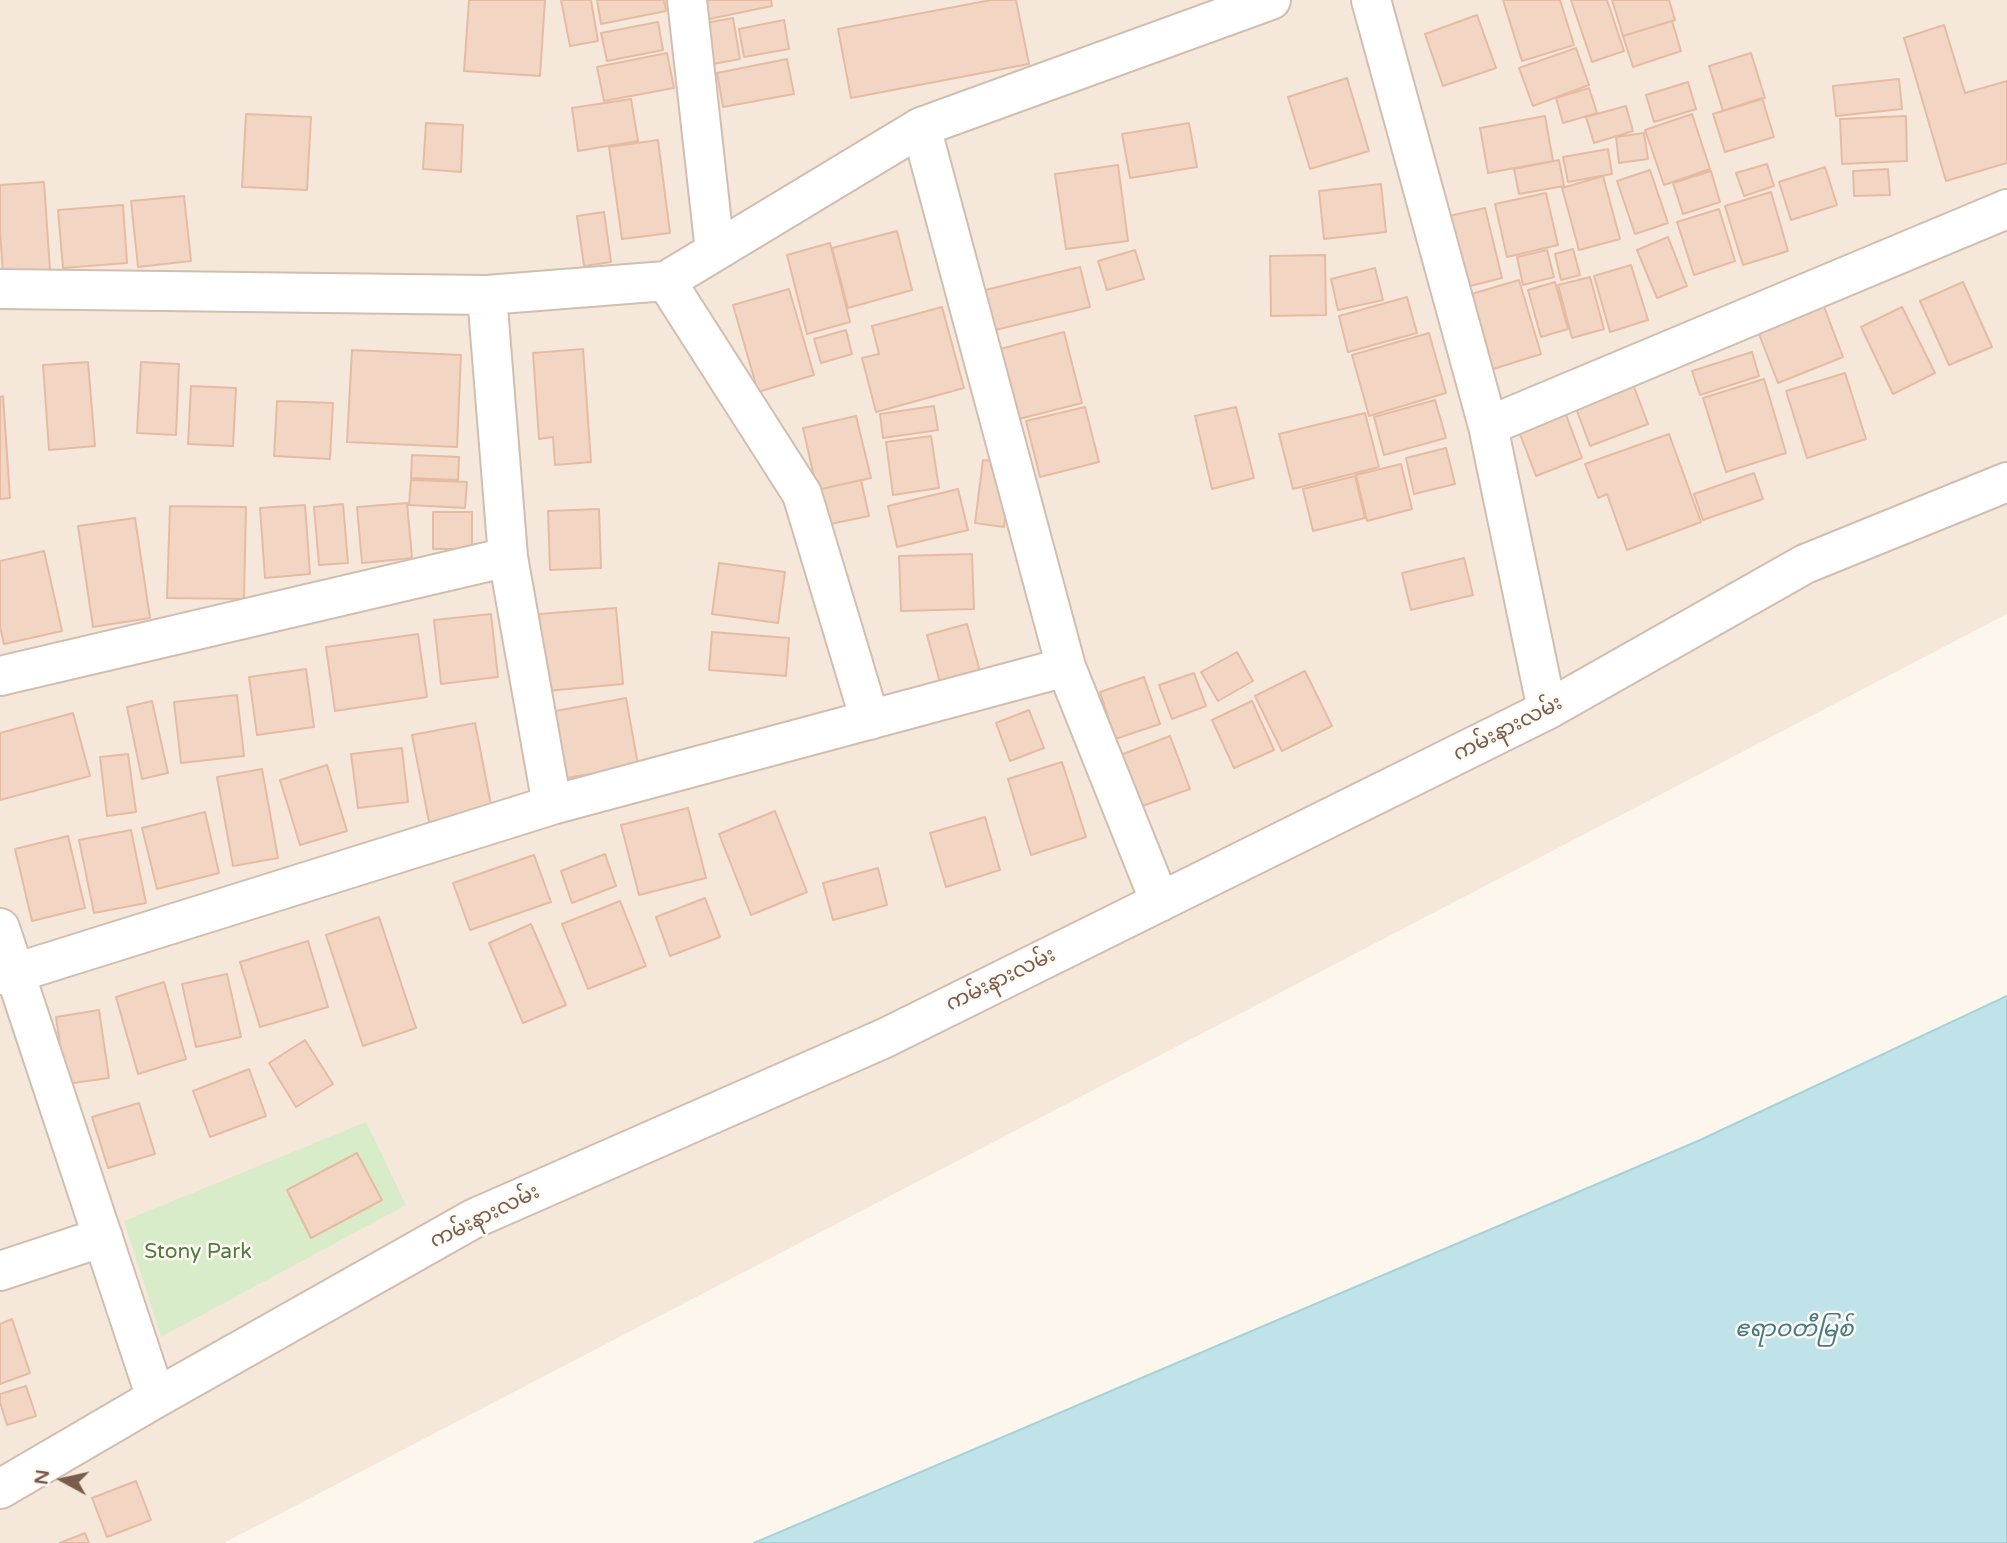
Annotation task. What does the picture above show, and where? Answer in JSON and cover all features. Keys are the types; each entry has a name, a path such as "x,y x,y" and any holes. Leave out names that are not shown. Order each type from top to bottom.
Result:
{"street":[{"path":"687,0 715,251"},
{"path":"0,289 487,295 666,281 921,127 1271,0"},
{"path":"1371,0 1488,426 1547,710"},
{"path":"921,127 1066,667 1160,902"},
{"path":"1488,426 1889,256 2007,209"},
{"path":"666,281 802,494 870,720"},
{"path":"487,295 508,557 552,805"},
{"name":"ကမ်းနားလမ်း","path":"0,1489 473,1219 885,1038 1547,710 1805,564 2007,482"},
{"path":"0,676 508,557"},
{"path":"8,974 552,805 1066,667"},
{"path":"0,928 8,974 103,1237 156,1398"},
{"path":"0,1271 103,1237"}],"shaded area":[{"path":"0,0 2007,0 2007,614 224,1543 0,1543"}],"green space":[{"name":"Stony Park","path":"366,1122 406,1205 161,1337 124,1221"}],"water":[{"name":"ဧရာဝတီမြစ်","path":"2007,996 2007,1543 754,1543 1698,1141"}],"building":[{"path":"469,0 545,0 540,76 464,71"},
{"path":"561,0 591,0 598,41 570,46"},
{"path":"597,0 664,0 666,11 601,24"},
{"path":"705,0 771,0 772,6 709,19"},
{"path":"991,0 1016,0 1029,64 851,98 838,29"},
{"path":"1503,0 1560,0 1574,45 1522,61"},
{"path":"1571,0 1607,0 1624,51 1592,62"},
{"path":"1612,0 1669,0 1675,20 1623,36"},
{"path":"1477,15 1496,68 1443,86 1425,34"},
{"path":"733,18 740,59 713,64 705,23"},
{"path":"784,20 789,49 744,57 739,29"},
{"path":"1672,21 1681,51 1633,67 1623,36"},
{"path":"658,22 663,50 607,61 601,33"},
{"path":"1944,25 1965,93 2007,81 2007,163 1946,181 1904,38"},
{"path":"1576,48 1589,85 1533,106 1519,68"},
{"path":"667,53 674,88 604,101 597,67"},
{"path":"1751,53 1765,98 1723,111 1709,66"},
{"path":"787,59 794,94 723,107 717,73"},
{"path":"1347,78 1369,151 1310,169 1288,97"},
{"path":"1899,79 1902,109 1836,116 1833,86"},
{"path":"1688,82 1696,109 1654,122 1646,95"},
{"path":"1589,88 1597,113 1563,123 1556,98"},
{"path":"1762,98 1774,137 1725,152 1713,114"},
{"path":"631,99 638,141 578,151 572,108"},
{"path":"1626,106 1633,131 1594,143 1586,117"},
{"path":"246,114 311,117 307,190 242,187"},
{"path":"1692,114 1710,169 1664,185 1645,130"},
{"path":"1545,116 1553,161 1488,173 1480,128"},
{"path":"1906,116 1907,161 1842,164 1840,119"},
{"path":"426,123 463,125 461,172 423,169"},
{"path":"1189,123 1197,167 1130,178 1122,134"},
{"path":"1644,133 1648,159 1619,163 1616,137"},
{"path":"658,140 670,233 622,239 609,147"},
{"path":"1608,149 1612,174 1568,182 1563,157"},
{"path":"1559,160 1564,186 1519,194 1514,169"},
{"path":"1767,164 1774,186 1744,196 1736,173"},
{"path":"1118,165 1128,241 1066,249 1055,174"},
{"path":"1825,167 1837,205 1791,220 1779,182"},
{"path":"1888,169 1890,195 1854,196 1853,171"},
{"path":"1650,170 1668,223 1635,234 1617,181"},
{"path":"1711,171 1720,202 1683,214 1673,183"},
{"path":"1603,176 1620,239 1579,250 1562,188"},
{"path":"44,182 51,285 4,288 0,185"},
{"path":"1381,184 1386,232 1324,239 1319,191"},
{"path":"1771,192 1788,251 1743,265 1725,206"},
{"path":"1546,193 1558,245 1507,257 1495,204"},
{"path":"184,196 191,261 138,267 131,201"},
{"path":"123,205 127,263 63,268 58,210"},
{"path":"1485,208 1502,278 1466,287 1449,216"},
{"path":"1719,209 1735,261 1694,275 1677,222"},
{"path":"604,212 611,262 584,266 577,216"},
{"path":"897,231 912,290 848,308 832,248"},
{"path":"1668,237 1687,286 1657,298 1637,250"},
{"path":"830,243 850,322 807,334 787,255"},
{"path":"1573,249 1580,275 1561,280 1555,254"},
{"path":"1135,250 1144,279 1107,290 1098,261"},
{"path":"1547,250 1554,277 1523,285 1517,257"},
{"path":"1325,255 1326,315 1271,316 1270,256"},
{"path":"1631,265 1648,320 1610,332 1594,276"},
{"path":"1080,267 1090,307 987,332 977,292"},
{"path":"1375,268 1383,300 1338,310 1331,279"},
{"path":"1590,277 1604,329 1572,338 1558,285"},
{"path":"1519,280 1541,354 1487,371 1468,295"},
{"path":"1555,282 1568,329 1541,337 1528,290"},
{"path":"1963,282 1992,347 1949,365 1920,301"},
{"path":"789,289 814,375 758,392 733,305"},
{"path":"1407,297 1417,333 1348,352 1339,316"},
{"path":"1823,304 1843,357 1778,383 1757,329"},
{"path":"942,307 964,388 876,412 862,358 879,354 872,326"},
{"path":"1902,307 1935,373 1893,394 1861,327"},
{"path":"846,330 852,354 821,363 814,339"},
{"path":"1064,332 1082,403 1003,423 985,353"},
{"path":"1429,333 1446,393 1369,416 1352,355"},
{"path":"583,349 591,462 555,465 553,437 539,439 533,353"},
{"path":"352,350 461,355 457,447 347,442"},
{"path":"1752,352 1759,376 1700,395 1692,371"},
{"path":"88,362 95,446 49,450 43,365"},
{"path":"141,362 179,364 176,435 137,433"},
{"path":"1628,371 1648,424 1590,446 1570,392"},
{"path":"1845,373 1866,439 1807,458 1786,391"},
{"path":"1764,379 1786,453 1726,472 1703,398"},
{"path":"191,386 236,388 233,446 188,444"},
{"path":"3,396 10,498 0,499 0,397"},
{"path":"1435,400 1446,438 1384,455 1374,417"},
{"path":"277,401 333,403 330,459 274,456"},
{"path":"1562,404 1582,458 1536,476 1515,421"},
{"path":"934,406 938,430 883,438 880,414"},
{"path":"1085,407 1099,462 1040,477 1026,421"},
{"path":"1236,407 1254,478 1212,489 1195,416"},
{"path":"1365,413 1379,467 1293,489 1279,434"},
{"path":"856,416 871,478 817,490 803,428"},
{"path":"1669,434 1701,522 1627,550 1607,494 1598,498 1585,464"},
{"path":"931,436 939,488 893,495 886,442"},
{"path":"1446,448 1455,484 1414,494 1406,458"},
{"path":"412,455 459,457 458,480 411,478"},
{"path":"983,460 1012,463 1004,527 975,523"},
{"path":"1401,464 1412,509 1367,521 1356,475"},
{"path":"1754,473 1763,499 1703,520 1694,494"},
{"path":"1355,476 1365,518 1313,531 1303,489"},
{"path":"411,480 467,482 465,508 409,505"},
{"path":"861,480 869,516 821,526 813,491"},
{"path":"958,489 968,530 897,547 888,506"},
{"path":"407,503 412,558 362,563 357,507"},
{"path":"343,504 348,563 319,565 314,507"},
{"path":"305,505 310,574 265,578 260,508"},
{"path":"170,506 246,507 244,599 167,598"},
{"path":"599,509 601,568 550,570 548,511"},
{"path":"433,512 472,512 472,549 433,549"},
{"path":"135,518 150,618 93,627 78,526"},
{"path":"44,551 62,631 4,644 0,627 0,561"},
{"path":"972,554 974,609 901,611 899,556"},
{"path":"1464,558 1473,595 1411,610 1402,573"},
{"path":"719,563 785,572 778,623 712,614"},
{"path":"616,608 623,684 546,691 539,614"},
{"path":"491,614 498,677 441,684 434,620"},
{"path":"967,624 982,679 942,690 927,635"},
{"path":"712,632 789,638 786,676 709,670"},
{"path":"418,634 427,697 335,711 326,647"},
{"path":"1237,652 1253,681 1218,701 1201,672"},
{"path":"306,669 314,727 257,735 249,677"},
{"path":"1305,671 1332,726 1282,751 1255,696"},
{"path":"1194,673 1206,706 1172,719 1159,685"},
{"path":"1144,677 1160,724 1115,739 1100,692"},
{"path":"237,695 244,756 181,763 174,702"},
{"path":"626,698 638,765 562,779 550,712"},
{"path":"152,701 168,773 142,779 127,707"},
{"path":"1252,701 1274,750 1234,768 1212,720"},
{"path":"1029,710 1044,748 1010,761 996,723"},
{"path":"73,713 90,776 0,800 0,733"},
{"path":"475,723 492,810 429,822 412,735"},
{"path":"1170,736 1190,789 1137,808 1118,756"},
{"path":"402,748 408,802 358,808 351,754"},
{"path":"128,754 136,812 107,816 100,757"},
{"path":"1062,762 1086,837 1031,855 1008,779"},
{"path":"327,765 347,831 300,845 280,780"},
{"path":"262,769 278,858 233,866 217,777"},
{"path":"688,808 706,878 639,895 621,825"},
{"path":"775,811 807,892 751,915 719,834"},
{"path":"205,812 219,873 157,889 142,828"},
{"path":"985,817 1000,870 946,887 930,833"},
{"path":"131,830 146,903 94,913 79,840"},
{"path":"68,836 85,908 32,921 15,849"},
{"path":"605,854 616,886 572,903 561,871"},
{"path":"534,855 551,902 470,930 453,883"},
{"path":"878,868 887,905 833,920 823,883"},
{"path":"705,898 720,937 670,956 656,917"},
{"path":"620,901 646,966 588,989 562,924"},
{"path":"379,917 416,1028 363,1046 326,935"},
{"path":"531,924 566,1005 523,1023 489,943"},
{"path":"308,941 328,1007 260,1027 240,962"},
{"path":"227,974 241,1037 196,1047 182,984"},
{"path":"164,982 186,1059 138,1074 116,997"},
{"path":"99,1010 109,1078 66,1084 56,1017"},
{"path":"305,1040 333,1084 296,1107 269,1063"},
{"path":"249,1069 266,1116 210,1137 193,1091"},
{"path":"139,1103 155,1154 108,1168 92,1117"},
{"path":"357,1153 382,1200 311,1238 287,1190"},
{"path":"12,1319 30,1373 0,1384 0,1324"},
{"path":"26,1386 36,1416 7,1425 0,1394"},
{"path":"136,1481 151,1520 107,1537 92,1498"},
{"path":"85,1533 89,1543 60,1543"}]}
